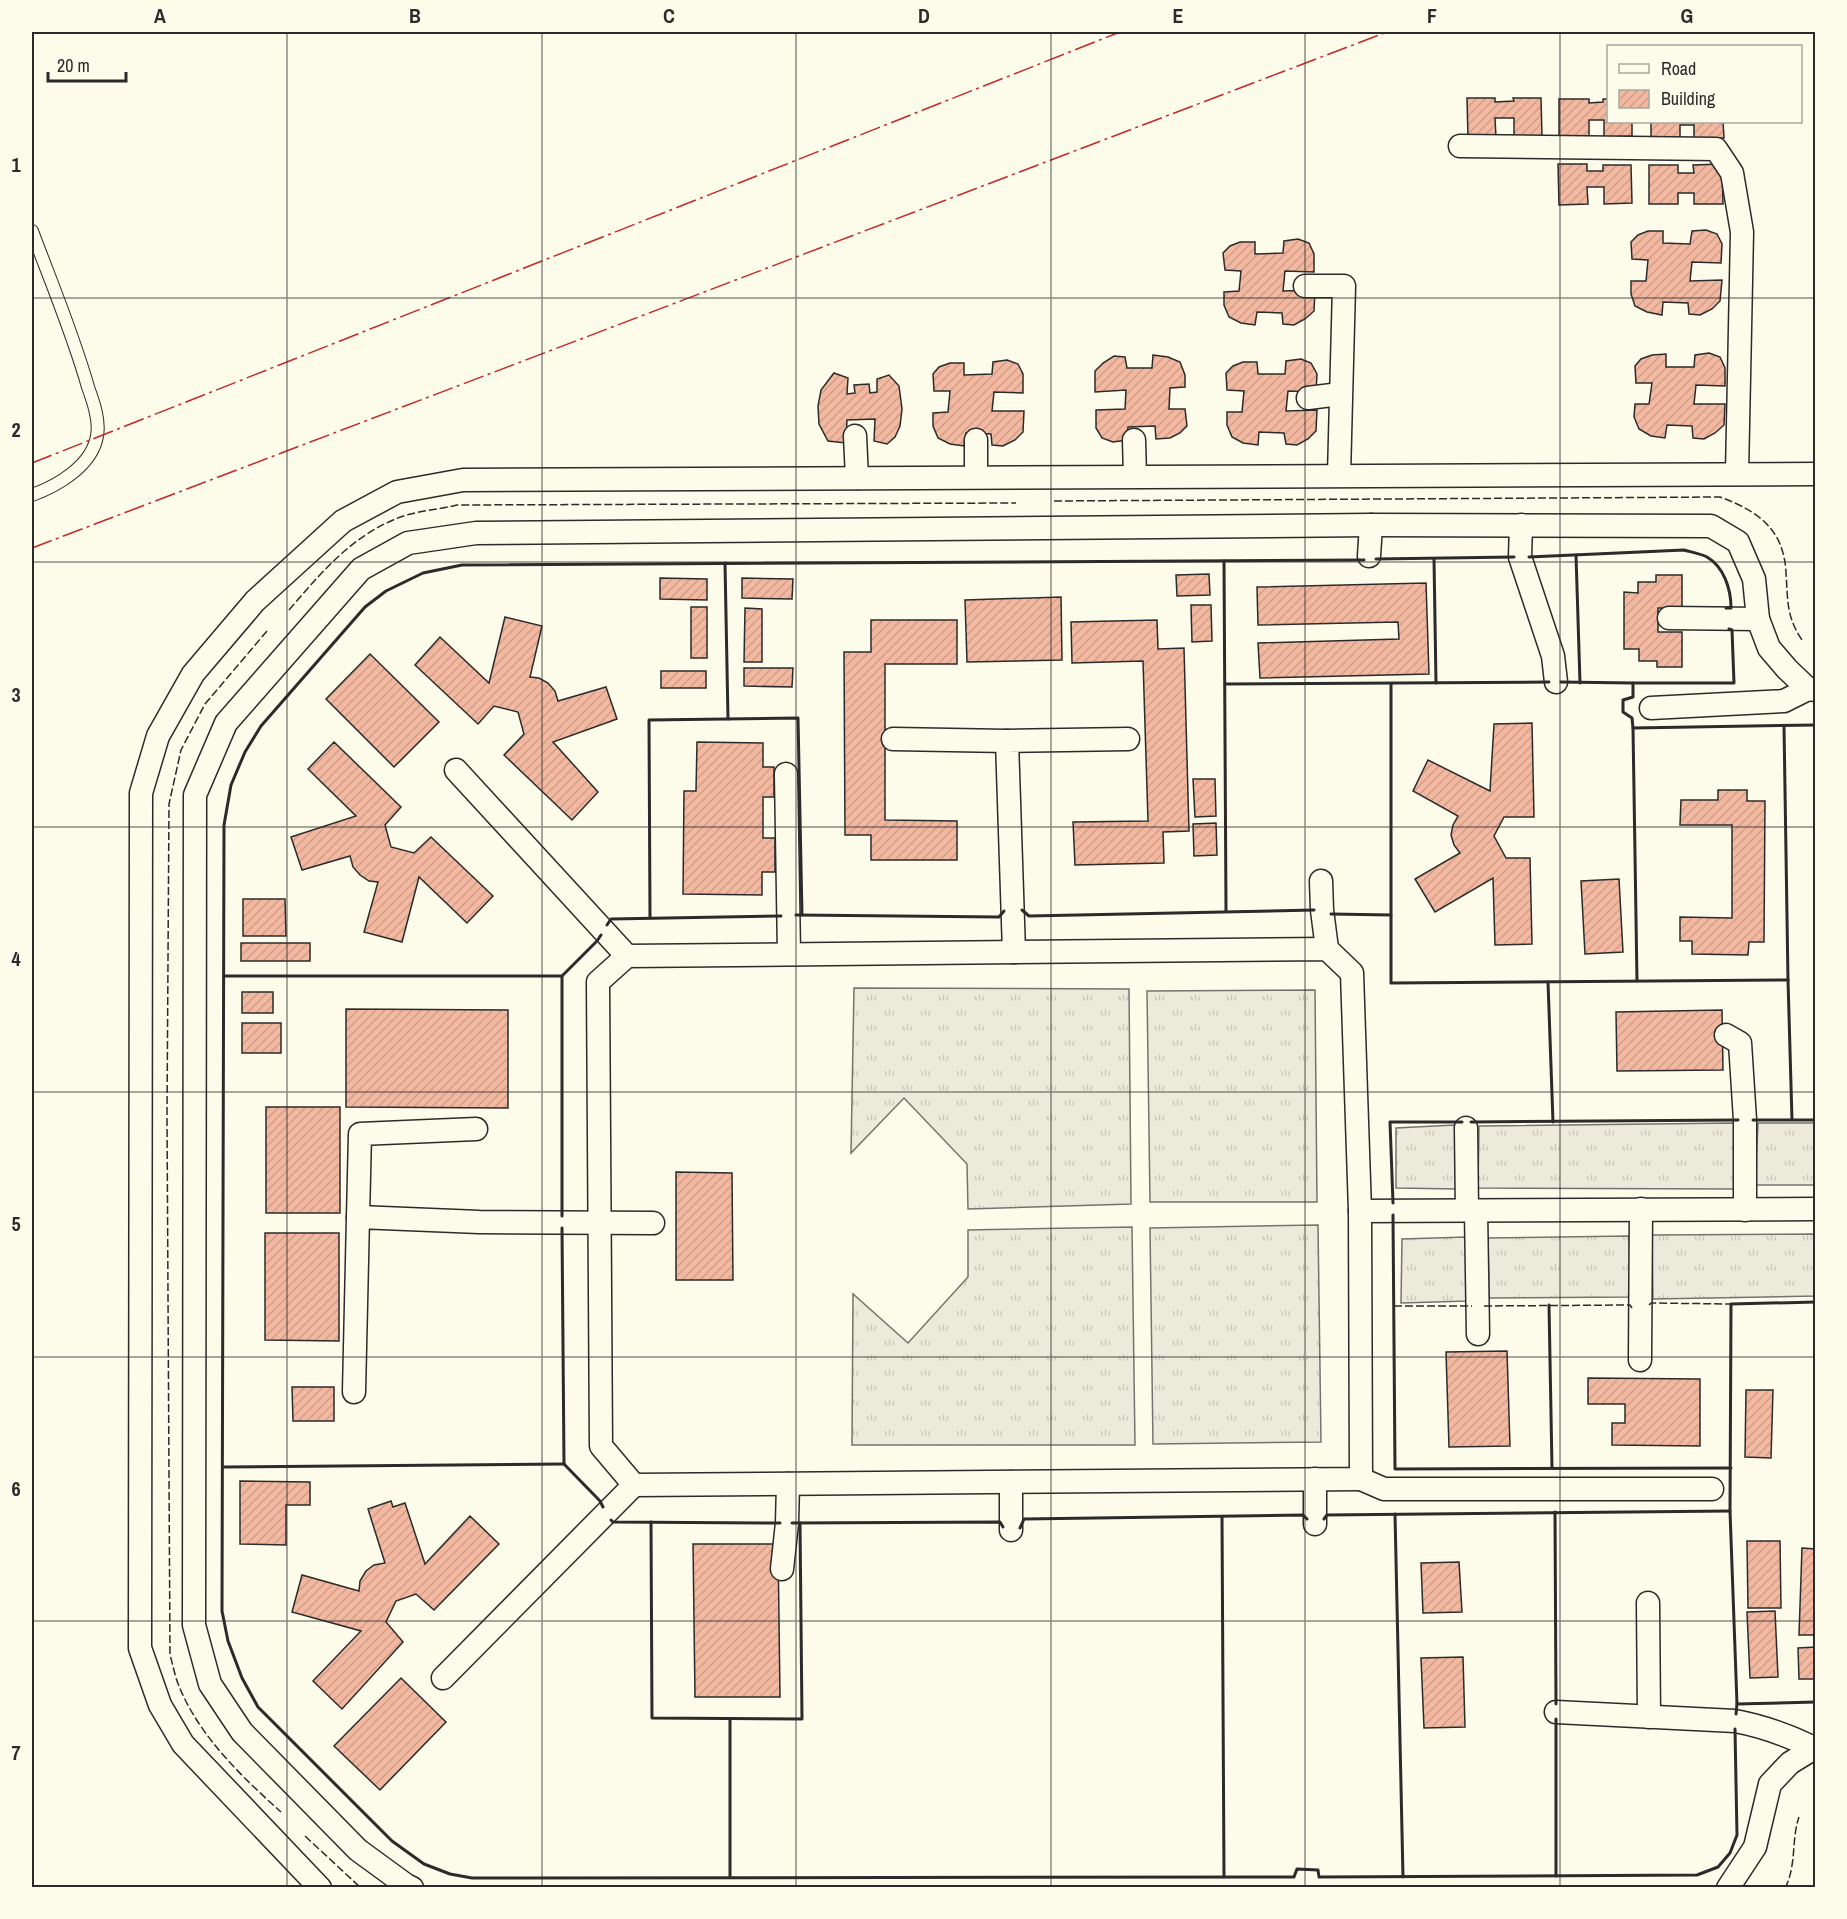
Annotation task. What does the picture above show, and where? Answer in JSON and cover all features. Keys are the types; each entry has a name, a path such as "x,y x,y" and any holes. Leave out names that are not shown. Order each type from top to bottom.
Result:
{"street":[{"path":"1460,146 1716,149 1732,173 1742,232 1737,474"},
{"path":"1305,286 1344,286 1339,475"},
{"path":"1308,398 1340,394"},
{"path":"855,436 857,478"},
{"path":"976,440 976,477"},
{"path":"1134,440 1135,476"},
{"path":"320,1887 183,1744 160,1706 140,1648 141,793 158,736 193,674 255,601 343,522 397,492 463,480 1815,474"},
{"path":"1369,556 1371,525"},
{"path":"412,1887 358,1850 242,1732 210,1684 194,1625 195,795 226,723 361,569 408,543 476,533 1371,525 1711,526 1738,542 1754,579 1758,619 1769,648 1786,669 1812,689"},
{"path":"1521,525 1520,557 1553,656 1556,682"},
{"path":"1669,618 1758,619"},
{"path":"1651,708 1784,700 1812,689"},
{"path":"893,739 1007,741 1128,739"},
{"path":"1007,741 1014,952"},
{"path":"456,770 627,956"},
{"path":"786,774 789,954"},
{"path":"1321,881 1327,949 1352,973 1360,1211 1361,1479"},
{"path":"634,1485 602,1446 598,982 627,956 1327,949"},
{"path":"1726,1035 1740,1043 1745,1120 1745,1210"},
{"path":"1466,1128 1478,1334"},
{"path":"354,1392 360,1134 476,1129"},
{"path":"1640,1360 1641,1209"},
{"path":"1360,1211 1815,1209"},
{"path":"358,1217 479,1222 653,1223"},
{"path":"1315,1479 1315,1524"},
{"path":"443,1678 634,1485 1361,1479 1384,1489 1712,1489"},
{"path":"1011,1482 1011,1530"},
{"path":"782,1569 788,1484"},
{"path":"1648,1603 1649,1717"},
{"path":"1556,1712 1751,1724 1790,1736 1814,1747"},
{"path":"1728,1887 1755,1847 1770,1784 1790,1763 1814,1747"}],"lane":[{"path":"32,231 80,356 96,411 97,436 88,457 72,474 32,495"}],"green space":[{"path":"854,988 1129,989 1131,1204 968,1209 967,1164 904,1098 851,1153"},
{"path":"1315,990 1317,1202 1150,1202 1147,991"},
{"path":"1734,1123 1734,1189 1478,1188 1479,1126"},
{"path":"1758,1123 1815,1123 1815,1185 1755,1185"},
{"path":"1455,1125 1458,1189 1396,1188 1396,1128"},
{"path":"1318,1225 1321,1442 1153,1444 1150,1228"},
{"path":"1132,1227 1135,1445 852,1445 853,1294 908,1343 968,1277 968,1230"},
{"path":"1815,1234 1815,1296 1653,1299 1652,1235"},
{"path":"1629,1236 1631,1297 1489,1298 1488,1238"},
{"path":"1466,1237 1468,1301 1401,1303 1402,1239"}],"building":[{"path":"1467,98 1495,98 1495,102 1514,101 1513,98 1541,98 1542,136 1514,137 1514,118 1495,118 1496,138 1468,138"},
{"path":"1559,99 1589,99 1589,103 1603,102 1603,99 1607,99 1607,123 1632,123 1632,136 1604,137 1604,120 1589,120 1589,136 1559,137"},
{"path":"1651,123 1723,123 1724,138 1694,138 1694,125 1680,125 1680,137 1651,137"},
{"path":"1558,164 1587,164 1587,171 1603,171 1603,165 1631,165 1632,203 1604,204 1604,187 1587,187 1588,204 1559,205"},
{"path":"1722,164 1723,204 1694,204 1694,193 1678,193 1678,204 1649,204 1649,165 1678,165 1678,173 1694,173 1693,165"},
{"path":"1706,230 1717,234 1722,244 1721,263 1692,262 1690,281 1722,280 1720,301 1712,309 1700,315 1689,314 1688,303 1663,302 1662,315 1647,312 1635,306 1631,294 1631,281 1646,281 1648,260 1632,259 1631,242 1638,235 1648,231 1663,231 1663,243 1690,244 1692,231"},
{"path":"1298,239 1309,243 1314,254 1314,272 1285,271 1283,291 1315,290 1314,311 1294,325 1283,324 1282,313 1257,312 1255,325 1241,323 1229,317 1224,305 1224,292 1239,291 1241,271 1225,270 1223,253 1230,246 1240,242 1255,242 1255,254 1283,253 1284,241"},
{"path":"1709,353 1720,357 1725,368 1725,386 1696,385 1694,404 1725,404 1724,425 1704,439 1693,438 1692,426 1667,425 1665,438 1651,436 1639,429 1634,417 1635,404 1649,404 1652,383 1636,383 1635,366 1641,359 1666,354 1666,367 1694,367 1695,355"},
{"path":"1153,355 1168,357 1180,362 1185,375 1185,387 1170,388 1169,409 1185,409 1187,426 1170,438 1156,439 1155,426 1128,427 1127,440 1113,442 1102,438 1096,428 1096,410 1125,409 1126,390 1095,392 1095,371 1114,356 1125,357 1127,368 1152,368"},
{"path":"1301,359 1311,363 1317,374 1316,392 1288,391 1286,411 1317,410 1316,431 1297,445 1286,444 1284,433 1259,432 1258,445 1243,443 1232,437 1227,425 1227,412 1242,412 1244,391 1227,390 1226,373 1233,366 1243,362 1257,362 1258,374 1285,374 1286,361"},
{"path":"1007,360 1018,364 1023,374 1023,393 994,392 992,411 1024,411 1023,432 1015,440 1003,446 992,445 991,434 966,433 964,446 950,444 938,438 933,426 933,413 948,412 950,391 934,391 933,374 939,367 950,363 964,363 964,375 992,374 993,362"},
{"path":"834,373 848,378 847,394 855,393 854,385 869,384 870,393 877,392 877,379 889,375 899,386 902,409 900,426 895,437 887,444 874,441 875,419 847,420 846,443 828,441 819,424 818,406 821,390"},
{"path":"1209,574 1210,595 1177,596 1176,575"},
{"path":"1656,575 1682,575 1682,608 1658,608 1658,632 1682,632 1682,667 1657,667 1657,661 1639,661 1639,649 1624,649 1624,592 1638,593 1638,582 1656,582"},
{"path":"660,578 707,579 707,600 660,599"},
{"path":"742,578 793,579 792,599 742,598"},
{"path":"1426,583 1429,674 1260,678 1258,643 1399,639 1398,622 1258,625 1257,587"},
{"path":"1061,597 1062,660 967,662 965,600"},
{"path":"1191,605 1211,605 1212,641 1192,642"},
{"path":"691,607 707,607 707,658 691,658"},
{"path":"745,608 762,609 762,662 744,662"},
{"path":"505,617 542,626 530,677 539,678 548,683 555,691 558,701 606,687 617,719 553,742 598,792 572,820 504,755 524,734 518,712 494,706 478,724 415,665 440,637 489,683"},
{"path":"871,620 957,620 957,664 885,664 885,820 957,821 957,860 871,860 871,835 845,835 844,652 871,652"},
{"path":"1157,620 1158,649 1184,648 1189,831 1163,832 1164,863 1075,865 1073,822 1148,821 1143,661 1072,663 1071,622"},
{"path":"370,654 439,722 394,767 326,699"},
{"path":"744,668 793,668 792,687 744,686"},
{"path":"661,671 706,671 706,688 661,688"},
{"path":"1532,723 1534,817 1504,817 1494,836 1506,858 1530,858 1532,944 1495,945 1493,878 1435,912 1415,879 1460,853 1451,835 1458,816 1413,791 1428,760 1490,791 1494,724"},
{"path":"334,742 401,807 385,825 391,847 414,853 431,837 493,896 467,923 419,877 402,942 364,932 378,882 369,881 360,875 353,867 350,856 302,870 291,837 356,816 308,769"},
{"path":"697,742 763,743 763,767 774,767 774,797 763,797 763,838 775,838 775,872 762,872 762,895 683,894 684,791 696,791"},
{"path":"1193,779 1215,779 1216,816 1195,817"},
{"path":"1718,790 1747,790 1747,801 1765,801 1764,942 1749,942 1748,955 1692,954 1692,941 1680,941 1680,917 1732,918 1732,825 1680,825 1681,800 1718,800"},
{"path":"1216,823 1217,855 1194,856 1193,824"},
{"path":"1619,879 1623,952 1585,954 1581,881"},
{"path":"243,899 285,899 286,936 243,936"},
{"path":"241,943 310,943 310,961 241,961"},
{"path":"242,992 273,992 273,1013 242,1013"},
{"path":"346,1009 508,1010 508,1108 346,1107"},
{"path":"1722,1010 1723,1070 1617,1071 1616,1012"},
{"path":"242,1023 281,1023 281,1053 242,1053"},
{"path":"266,1107 340,1107 340,1213 266,1213"},
{"path":"676,1172 732,1173 733,1280 676,1280"},
{"path":"265,1233 339,1233 339,1341 265,1340"},
{"path":"1507,1351 1510,1446 1449,1447 1446,1352"},
{"path":"1588,1378 1700,1379 1700,1446 1612,1445 1612,1423 1625,1423 1625,1404 1588,1404"},
{"path":"292,1387 334,1387 334,1421 293,1421"},
{"path":"1746,1390 1773,1390 1771,1458 1745,1457"},
{"path":"240,1481 310,1482 310,1505 286,1505 286,1545 240,1544"},
{"path":"391,1501 393,1507 405,1503 425,1564 470,1516 499,1544 434,1610 416,1594 396,1601 386,1622 403,1642 342,1709 313,1681 361,1631 292,1612 302,1575 359,1591 360,1581 366,1571 374,1565 385,1563 368,1509"},
{"path":"1747,1541 1780,1541 1781,1608 1748,1608"},
{"path":"693,1544 778,1544 780,1697 695,1697"},
{"path":"1802,1548 1816,1549 1816,1635 1799,1635"},
{"path":"1459,1562 1462,1612 1423,1613 1421,1563"},
{"path":"1775,1611 1778,1677 1750,1678 1747,1612"},
{"path":"1816,1647 1816,1679 1799,1679 1798,1648"},
{"path":"1463,1657 1465,1727 1424,1728 1421,1658"},
{"path":"401,1678 446,1722 380,1790 334,1746"}],"fence":[{"path":"1054,501 1720,497 1734,502 1757,516 1774,533 1784,558 1790,616 1802,640"},
{"path":"289,610 336,559 377,528 408,515 457,505 1016,503"},
{"path":"267,631 205,704 181,750 169,804 167,1115 170,1655 179,1686 210,1739 251,1785 281,1812"},
{"path":"1649,1305 1651,1303 1731,1304"},
{"path":"1484,1306 1630,1305 1632,1308"},
{"path":"1394,1306 1472,1306"},
{"path":"1785,1888 1793,1861 1799,1817"},
{"path":"305,1836 361,1888"}],"wall":[{"path":"1529,557 1684,550 1707,557 1718,567 1730,593 1731,608 1726,608"},
{"path":"1576,555 1580,683"},
{"path":"1376,559 1514,557"},
{"path":"1434,559 1436,683"},
{"path":"1364,560 462,565 423,573 386,591 365,607 261,726 245,752 231,785 224,825 222,1611 228,1641 242,1678 258,1707 392,1841 424,1864 450,1874 472,1878 1294,1877 1297,1869 1318,1870 1319,1877 1697,1875 1718,1867 1730,1853 1737,1835 1735,1729"},
{"path":"1224,561 1226,911"},
{"path":"725,563 728,719"},
{"path":"1729,629 1732,630 1734,683 1633,683 1633,697 1623,700 1623,712 1632,718 1633,728 1816,725"},
{"path":"1225,684 1549,682"},
{"path":"1561,682 1633,683"},
{"path":"1391,684 1391,915"},
{"path":"650,918 649,720 798,718 802,915"},
{"path":"1331,914 1391,915 1391,983 1788,980 1784,726"},
{"path":"1633,728 1637,981"},
{"path":"1022,910 1029,916 1314,910"},
{"path":"796,915 999,917 1004,911"},
{"path":"607,925 611,919 781,916"},
{"path":"562,1216 562,976 601,935"},
{"path":"224,976 562,976"},
{"path":"1788,980 1792,1120"},
{"path":"1548,982 1553,1122"},
{"path":"1471,1122 1738,1120"},
{"path":"1753,1120 1816,1120"},
{"path":"1393,1203 1390,1122 1462,1122"},
{"path":"1393,1215 1395,1469 1731,1468"},
{"path":"562,1228 564,1464 600,1501 603,1507"},
{"path":"1737,1704 1730,1511 1731,1304 1816,1302"},
{"path":"1549,1305 1552,1468"},
{"path":"223,1467 564,1464"},
{"path":"1324,1519 1327,1515 1730,1511"},
{"path":"1555,1512 1556,1704"},
{"path":"1395,1514 1403,1877"},
{"path":"1020,1528 1024,1519 1303,1515 1307,1519"},
{"path":"1222,1517 1224,1877"},
{"path":"611,1520 613,1522 780,1523"},
{"path":"651,1522 652,1718 802,1719 800,1523"},
{"path":"792,1523 1000,1522 1003,1527"},
{"path":"1736,1714 1737,1704 1816,1702"},
{"path":"730,1719 730,1877"},
{"path":"1556,1719 1556,1876"}],"power":[{"path":"32,463 1120,32"},
{"path":"32,548 1387,32"}]}
